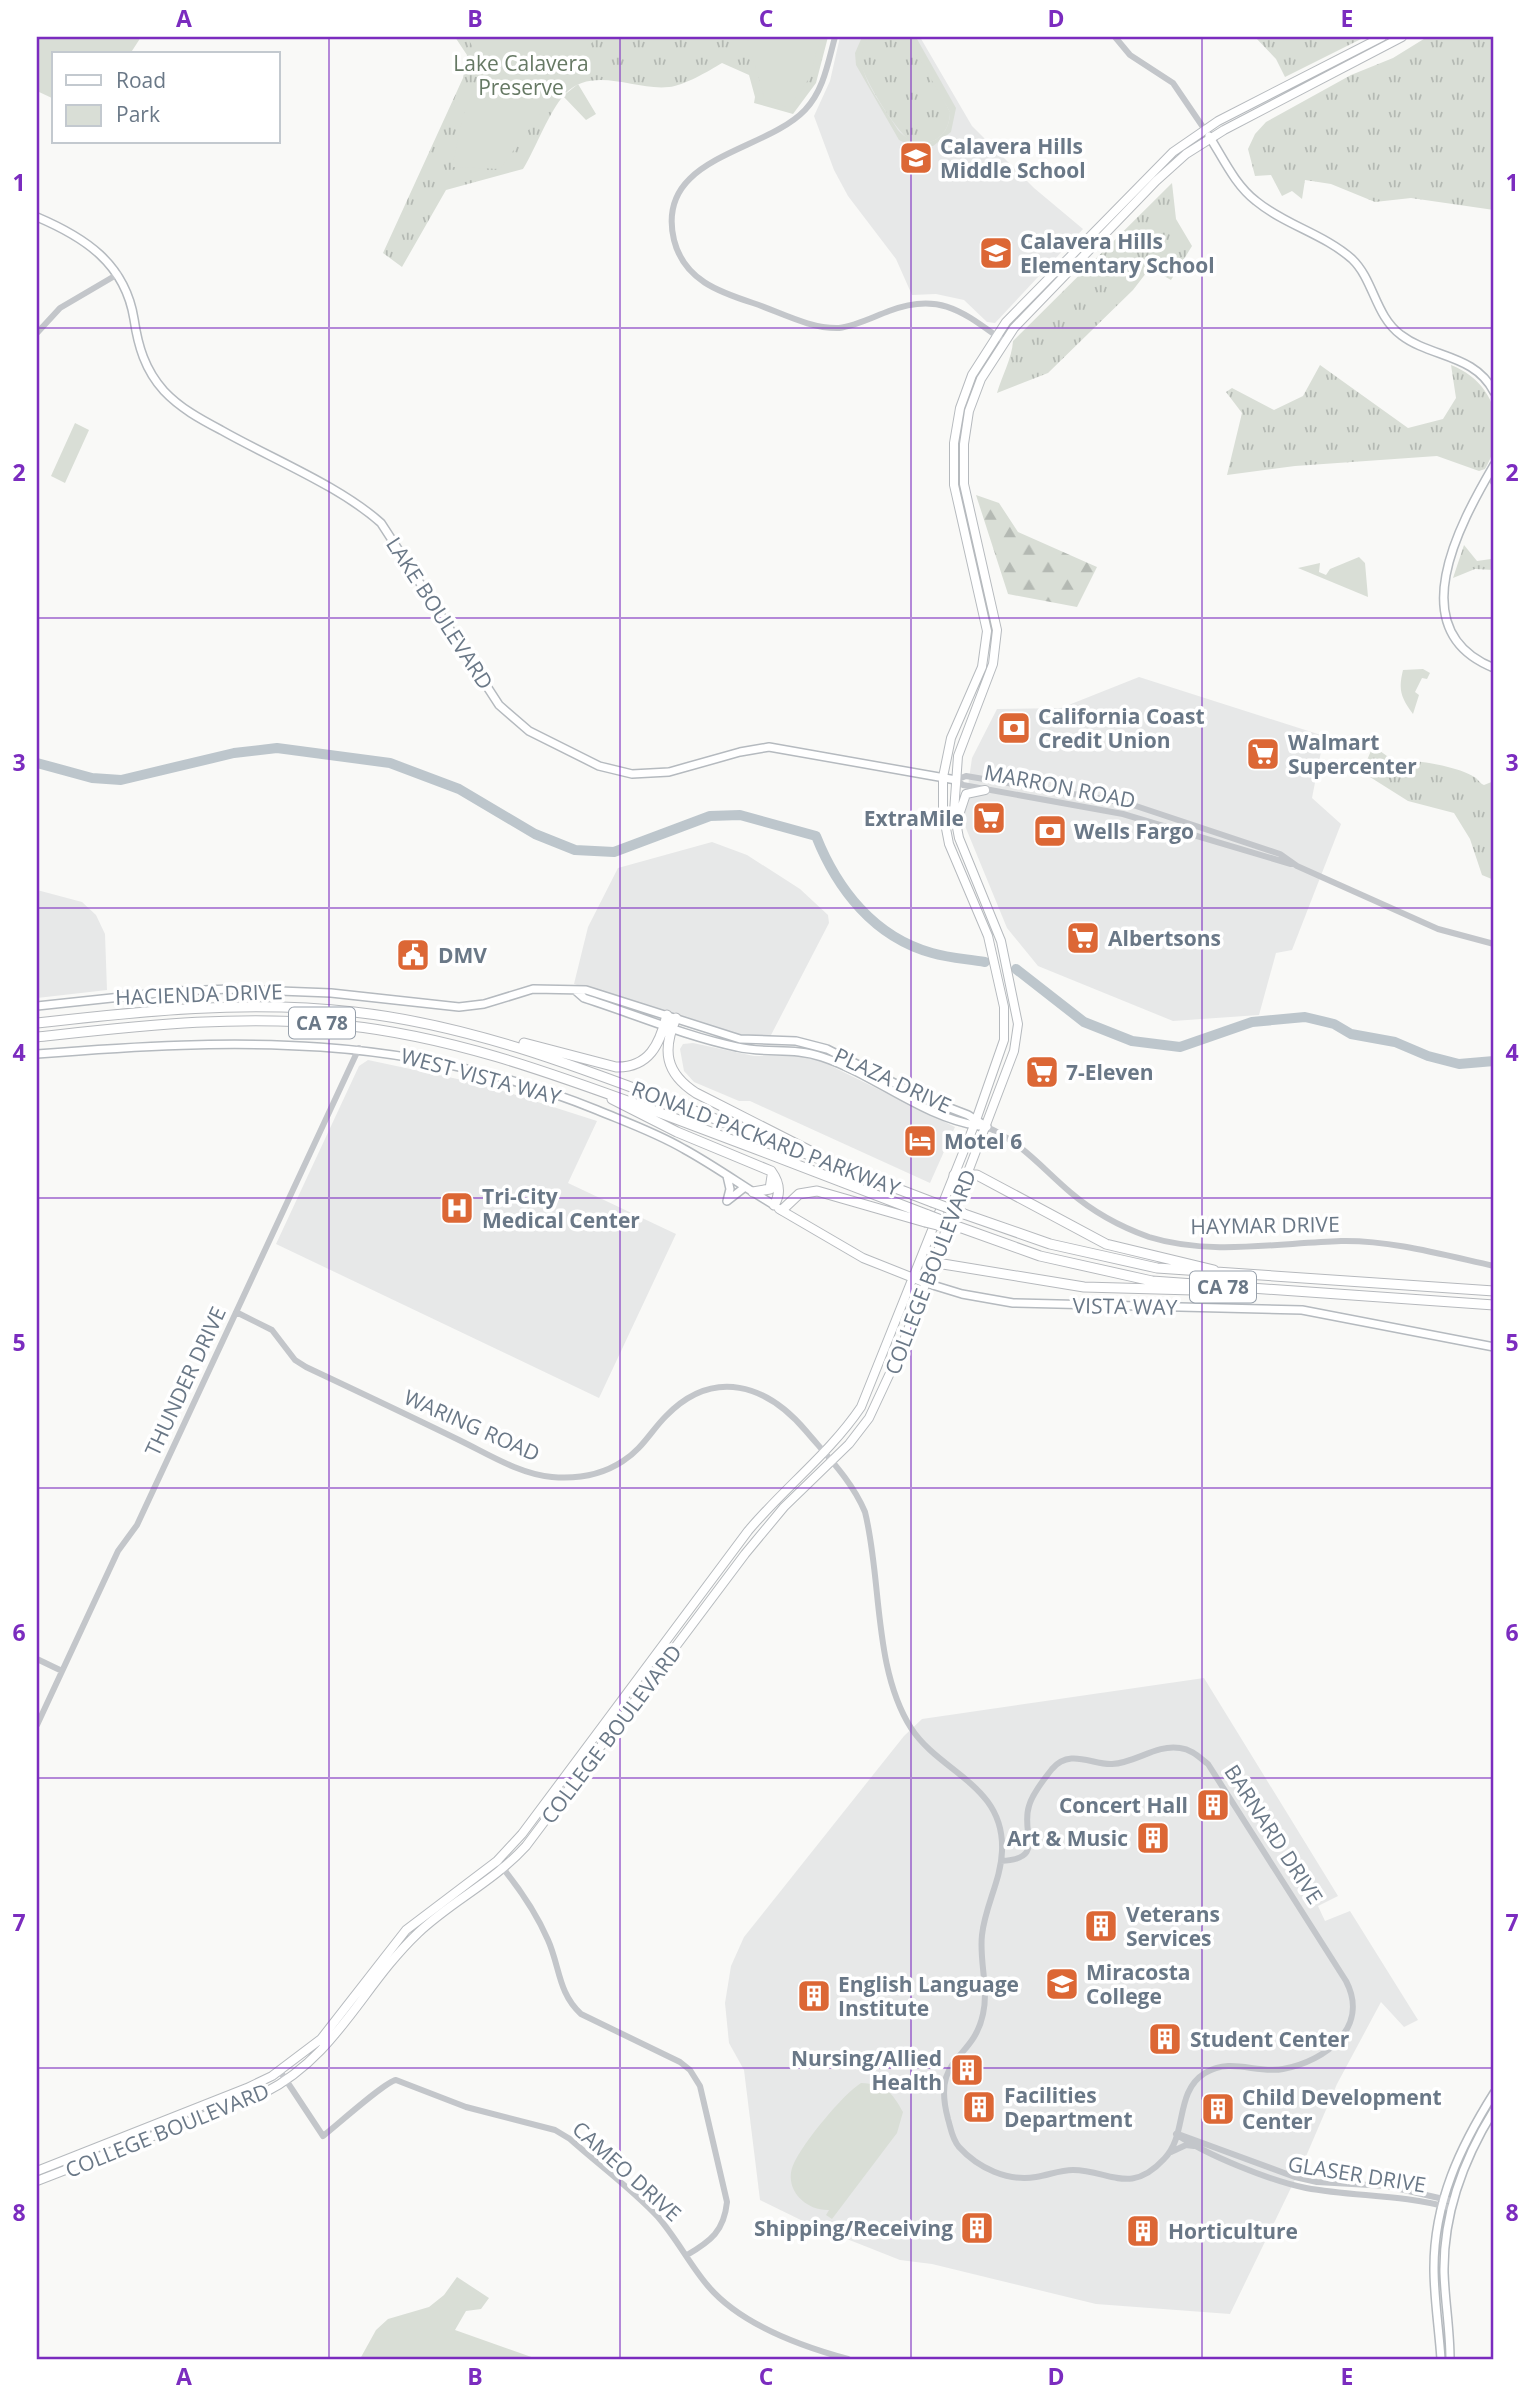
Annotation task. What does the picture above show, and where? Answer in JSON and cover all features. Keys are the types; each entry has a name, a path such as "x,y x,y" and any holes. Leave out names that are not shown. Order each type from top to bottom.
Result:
{"highway":[{"name":"RONALD PACKARD PARKWAY","path":"37,1023 170,1009 262,1006 366,1014 480,1035 564,1061 964,1214 1093,1256 1157,1268 1225,1274 1494,1291"},
{"name":"RONALD PACKARD PARKWAY","path":"37,1037 205,1021 343,1025 411,1035 489,1053 599,1090 926,1219 1096,1271 1152,1281 1494,1305"},
{"path":"480,1035 625,1067 647,1059 670,1021"},
{"path":"670,1021 667,1056 672,1072 680,1081 696,1093 808,1148 827,1162"},
{"path":"599,1090 677,1132 771,1171 778,1183 778,1208"},
{"path":"749,1189 770,1189 773,1179 771,1171"},
{"path":"954,1175 969,1173 1105,1244 1225,1274"},
{"path":"778,1208 799,1194 817,1191 926,1219"},
{"path":"932,1268 943,1264 1084,1287 1173,1291 1248,1289"}],"main road":[{"name":"COLLEGE BOULEVARD","path":"37,2171 209,2103 279,2071 321,2039 406,1930 497,1861 533,1819 748,1531 776,1497 824,1452 848,1425 871,1388 975,1123 1003,1048 1005,1032 993,956 975,901 949,844 943,813 943,777 951,738 984,660 987,631 985,612 960,515 953,459 960,408 967,386 996,336 1148,174 1208,134 1382,37"},
{"name":"COLLEGE BOULEVARD","path":"37,2182 286,2082 338,2033 419,1931 505,1870 547,1820 744,1555 784,1507 849,1444 878,1402 987,1127 1015,1045 1015,1005 1001,941 961,843 954,813 962,740 993,664 997,630 964,484 964,444 977,390 1005,341 1156,180 1208,134 1402,37"},
{"path":"1208,134 1248,195 1341,251 1357,265 1382,314 1399,334 1470,366 1482,374 1494,392"},
{"name":"LAKE BOULEVARD","path":"37,217 81,237 118,274 125,288 145,363 164,391 184,409 356,503 381,523 499,705 529,731 599,766 632,774 669,772 740,752 769,747 956,780"},
{"path":"1494,465 1469,513 1442,594 1444,618 1457,642 1471,656 1494,668"},
{"path":"984,660 988,663 984,678 987,680"},
{"path":"961,843 962,798 985,790"},
{"path":"975,901 981,903 994,937 1001,941"},
{"name":"HACIENDA DRIVE","path":"37,1006 177,991 231,989 361,997"},
{"name":"PLAZA DRIVE","path":"361,997 459,1007 484,1004 533,989 576,992 586,989 738,1048 809,1053 835,1062 943,1115 987,1127"},
{"name":"PLAZA DRIVE","path":"670,1021 740,1039 811,1044 839,1054 975,1123"},
{"path":"1005,1032 1015,1045"},
{"name":"WEST VISTA WAY","path":"37,1054 242,1042 359,1048 446,1062 545,1090 650,1132 684,1148 778,1208"},
{"path":"809,1053 811,1044"},
{"path":"1003,1048 1011,1063"},
{"path":"895,1093 905,1088"},
{"path":"727,1176 727,1201 749,1189"},
{"name":"VISTA WAY","path":"778,1208 863,1258 962,1294 1013,1303 1302,1310 1494,1347"},
{"path":"1441,2359 1434,2270 1442,2202 1463,2144 1494,2093"},
{"path":"177,2126 204,2112 209,2103"},
{"path":"1450,2359 1444,2270 1452,2204 1470,2153 1494,2110"}],"street":[{"path":"835,37 822,84 807,108 783,128 713,160 691,177 674,208 672,233 676,249 688,268 715,291 813,325 847,327 901,306 931,302 957,309 1005,341"},
{"path":"1115,37 1130,55 1173,83 1208,134"},
{"path":"37,333 60,308 118,274"},
{"name":"MARRON ROAD","path":"956,780 966,776 1127,803 1280,854 1297,866"},
{"name":"MARRON ROAD","path":"956,780 963,785 985,790 1123,814 1297,866 1438,929 1494,944"},
{"name":"THUNDER DRIVE","path":"37,1725 118,1552 137,1525 359,1048"},
{"name":"HAYMAR DRIVE","path":"987,1127 1031,1153 1086,1204 1150,1237 1210,1246 1374,1242 1494,1264"},
{"name":"WARING ROAD","path":"236,1312 272,1330 295,1360 306,1367 509,1464 538,1474 573,1477 613,1466 644,1445 666,1416 685,1400 704,1390 720,1387 745,1388 779,1402 831,1461"},
{"path":"831,1461 857,1492 865,1512 888,1671 899,1705 922,1744 936,1758 971,1781 990,1805 1000,1833 1001,1861 982,1934 983,2016 972,2039 948,2069 942,2091 954,2140 979,2164 1006,2176 1035,2178 1074,2170 1116,2179 1131,2178 1143,2175 1170,2153 1186,2145 1203,2148"},
{"path":"37,1659 62,1671"},
{"name":"BARNARD DRIVE","path":"1001,1861 1017,1860 1027,1852 1030,1842 1027,1818 1029,1805 1053,1768 1067,1759 1089,1758 1109,1765 1162,1748 1180,1748 1194,1752 1208,1764 1346,1980 1353,2000 1351,2024 1342,2040 1302,2064 1270,2070 1222,2065 1204,2073 1188,2091 1170,2153"},
{"path":"497,1861 532,1907 550,1944 563,1993 572,2006 581,2014 680,2062 698,2081 727,2202 725,2218 719,2232 687,2255"},
{"path":"279,2071 286,2082"},
{"name":"CAMEO DRIVE","path":"286,2082 323,2136 357,2111 387,2082 396,2080 491,2115 555,2130 570,2139 656,2216 707,2285 738,2313 816,2349 848,2359"},
{"name":"GLASER DRIVE","path":"1177,2134 1255,2172 1304,2187 1452,2204"},
{"name":"GLASER DRIVE","path":"1177,2134 1186,2134 1295,2177 1317,2182 1387,2186 1442,2202"}],"shaded area":[{"name":"Calavera Hills Middle School","path":"840,37 920,37 972,126 1034,188 1083,229 995,323 987,322 964,300 936,294 912,295 896,259 848,196 834,170 814,116 830,81"},
{"path":"1139,677 1324,736 1312,798 1341,824 1292,950 1276,953 1259,1015 1173,1021 1038,966 1007,928 963,821 972,758 997,709 1061,708"},
{"path":"712,842 747,855 800,889 828,915 829,923 770,1037 744,1036 574,984 588,927 618,868"},
{"path":"37,890 82,902 96,915 105,934 107,990 37,998"},
{"path":"693,1043 754,1056 797,1056 819,1060 955,1127 930,1183 750,1101 739,1101 694,1082 684,1071 680,1049 683,1044"},
{"name":"Tri-City Medical Center","path":"368,1060 481,1084 597,1121 568,1183 676,1234 599,1398 276,1244 359,1066"},
{"name":"Miracosta College","path":"1204,1678 1338,1896 1318,1906 1325,1921 1350,1911 1418,2020 1404,2027 1381,2002 1337,2084 1304,2161 1230,2314 1096,2304 932,2264 900,2260 809,2224 760,2200 744,2070 729,2043 725,2003 731,1966 744,1937 904,1736 922,1719"}],"green space":[{"path":"37,37 141,37 131,52 52,52 52,98 37,91"},
{"path":"455,37 828,37 816,83 793,114 754,103 749,75 722,63 688,81 669,87 601,80 576,86 565,94 554,110 523,169 446,190 402,267 383,253 463,78 467,55"},
{"name":"Lake Calavera Preserve","path":"467,37 596,37 500,169 452,167 463,116 484,66"},
{"path":"747,37 821,37 808,80 789,108 764,97"},
{"path":"862,37 870,37 863,48 862,59 864,72 876,97 898,130 906,137 923,143 932,141 945,131 950,112 907,37 917,39 956,108 951,132 933,146 913,147 899,140 856,65 855,53"},
{"path":"870,37 907,37 914,44 950,112 947,127 934,141 912,142 890,118 874,93 861,62 862,48"},
{"path":"1255,37 1365,37 1285,77 1276,59"},
{"path":"1427,37 1489,37 1494,41 1494,210 1411,198 1375,202 1331,184 1305,180 1302,199 1292,191 1282,196 1271,175 1255,176 1248,149 1255,134 1266,122 1351,75 1393,58"},
{"path":"578,84 596,114 586,120 563,96"},
{"path":"1172,183 1176,219 1192,246 1171,280 1150,268 1133,290 1048,373 997,393 1013,341"},
{"path":"1320,365 1408,428 1443,419 1456,398 1451,365 1466,373 1478,383 1494,408 1496,438 1485,469 1479,471 1437,456 1295,466 1227,475 1242,413 1226,392 1232,388 1274,410 1303,396"},
{"path":"75,423 89,430 65,483 51,476"},
{"path":"976,495 999,503 1018,532 1097,567 1077,607 1008,594"},
{"path":"1464,545 1477,561 1491,559 1494,554 1494,570 1475,569 1453,578"},
{"path":"1359,557 1365,563 1368,597 1298,568 1320,563 1319,572 1326,575 1330,569"},
{"path":"1423,669 1430,673 1427,679 1422,678 1415,692 1419,695 1413,714 1402,694 1403,670"},
{"path":"1373,746 1394,761 1448,767 1469,774 1484,785 1494,781 1494,880 1482,875 1470,839 1454,813 1408,801 1362,772"},
{"path":"861,2083 887,2090 903,2112 897,2133 832,2219 826,2215 829,2210 812,2207 798,2196 793,2189 791,2172 799,2154 815,2132 834,2108"},
{"path":"457,2277 489,2298 481,2309 466,2311 455,2330 537,2359 360,2359 376,2330 388,2319 429,2307 444,2295"}],"waterway":[{"path":"37,763 92,778 121,780 234,753 277,748 390,763 459,789 535,834 575,850 614,852 710,816 740,815 816,836 847,892 875,923 892,935 911,946 932,953 985,962"},
{"path":"1016,969 1084,1022 1132,1041 1180,1047 1252,1022 1305,1017 1334,1024 1351,1034 1395,1042 1428,1056 1459,1064 1494,1061"}],"place":[{"name":"Calavera Hills Middle School","path":"916,158"},
{"name":"Calavera Hills Elementary School","path":"996,253"},
{"name":"California Coast Credit Union","path":"1014,728"},
{"name":"Walmart Supercenter","path":"1263,754"},
{"name":"ExtraMile","path":"989,818"},
{"name":"Wells Fargo","path":"1050,831"},
{"name":"Albertsons","path":"1083,938"},
{"name":"DMV","path":"413,955"},
{"name":"7-Eleven","path":"1042,1072"},
{"name":"Motel 6","path":"920,1141"},
{"name":"Tri-City Medical Center","path":"457,1208"},
{"name":"Concert Hall","path":"1213,1805"},
{"name":"Art & Music","path":"1153,1838"},
{"name":"Veterans Services","path":"1101,1926"},
{"name":"Miracosta College","path":"1062,1984"},
{"name":"English Language Institute","path":"814,1996"},
{"name":"Student Center","path":"1165,2039"},
{"name":"Nursing/Allied Health","path":"967,2070"},
{"name":"Facilities Department","path":"979,2107"},
{"name":"Child Development Center","path":"1218,2109"},
{"name":"Shipping/Receiving","path":"977,2228"},
{"name":"Horticulture","path":"1143,2231"}]}
